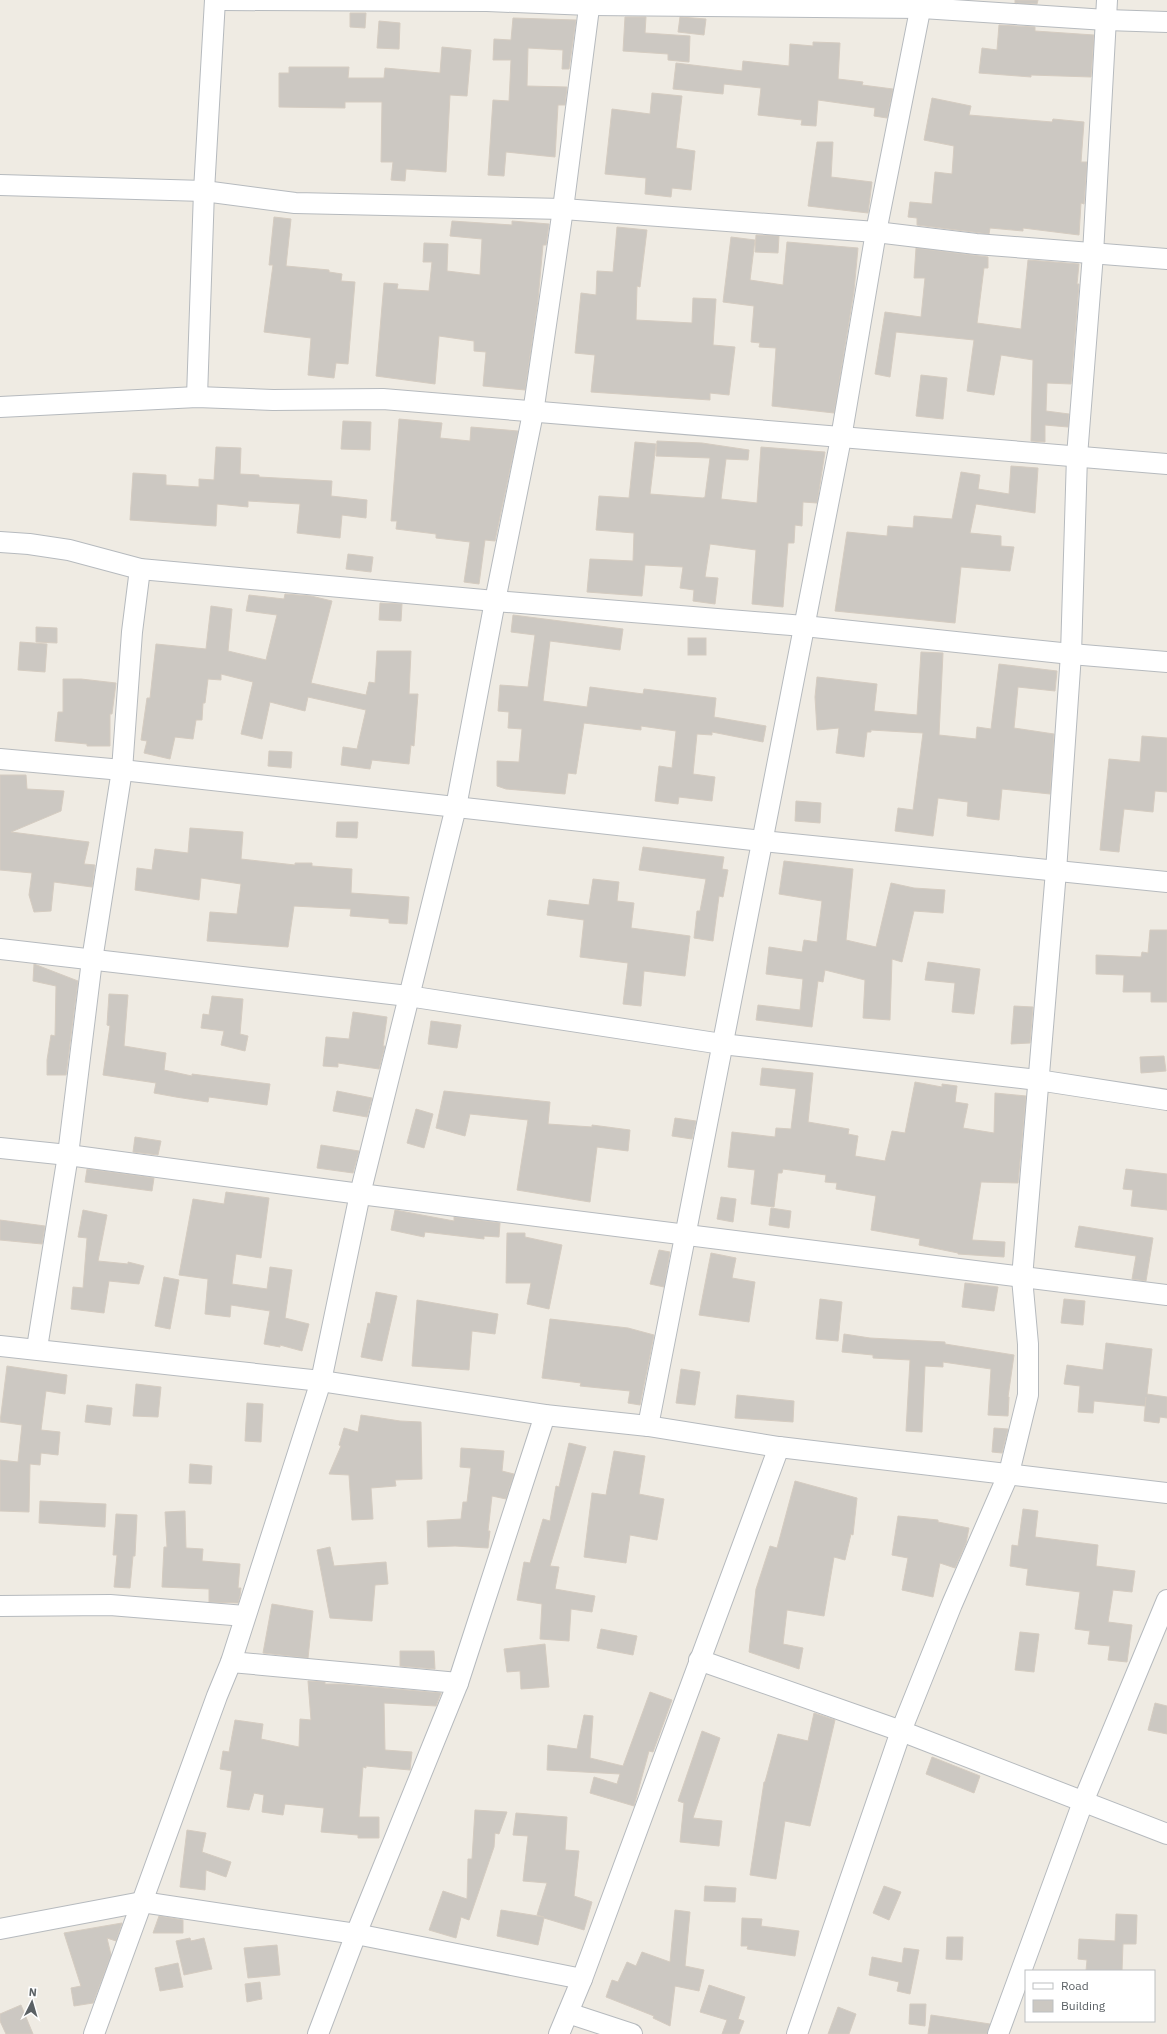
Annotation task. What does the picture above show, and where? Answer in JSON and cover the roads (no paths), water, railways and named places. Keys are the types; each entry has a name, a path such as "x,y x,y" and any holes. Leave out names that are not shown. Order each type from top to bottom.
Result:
{"street":[{"path":"197,397 204,191 215,0"},
{"path":"222,0 922,4 1106,20 1167,22"},
{"path":"797,2034 901,1731 952,1604 1009,1474 1028,1395 1028,1344 1022,1278 1056,871 1070,654 1077,456 1093,254 1107,0"},
{"path":"94,2034 231,1662 321,1381 360,1194 456,807 495,601 533,413 563,209 590,2"},
{"path":"648,1426 841,438 876,232 922,4"},
{"path":"0,185 204,191 295,203 563,209 876,232 976,244 1093,254 1167,258"},
{"path":"0,407 197,397 273,400 383,399 533,413 1167,464"},
{"path":"0,542 29,544 69,550 140,569 495,601 804,626 1070,654 1167,662"},
{"path":"38,1348 68,1155 92,960 122,770 132,632 140,569"},
{"path":"0,759 122,770 762,841 1167,882"},
{"path":"0,949 408,996 722,1044 1038,1080 1167,1100"},
{"path":"0,1148 68,1155 360,1194 1167,1295"},
{"path":"0,1346 38,1348 321,1381 545,1415 648,1426 779,1447 1167,1493"},
{"path":"318,2034 356,1934 458,1682 545,1415"},
{"path":"559,2034 582,1979 779,1447"},
{"path":"998,2034 1083,1802 1167,1600"},
{"path":"0,1606 110,1605 245,1616"},
{"path":"699,1660 901,1731 1167,1834"},
{"path":"231,1662 458,1682"},
{"path":"0,1929 142,1902 356,1934 582,1979"},
{"path":"568,2013 632,2034"}]}
